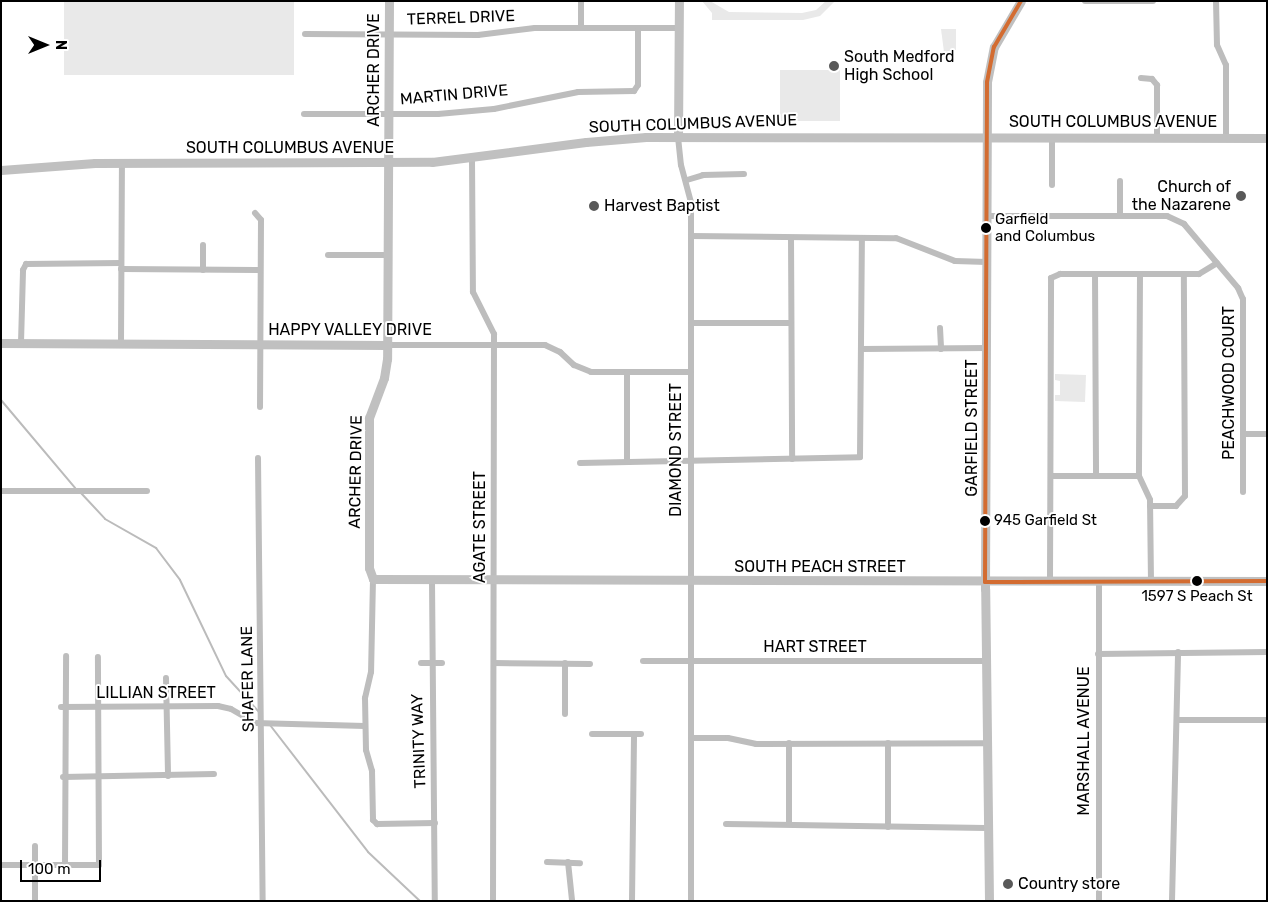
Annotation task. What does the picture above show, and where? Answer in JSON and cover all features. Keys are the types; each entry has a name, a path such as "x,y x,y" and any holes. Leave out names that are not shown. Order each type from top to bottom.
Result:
{"main road":[{"name":"ARCHER DRIVE","path":"374,579 370,568 369,418 384,378 387,345 389,1"},
{"name":"DIAMOND STREET","path":"678,137 679,1"},
{"name":"GARFIELD STREET","path":"989,901 986,828 985,582 987,82 991,56 1020,1"},
{"name":"SOUTH COLUMBUS AVENUE","path":"1,170 122,162 388,163 472,159 586,142 678,137 987,136 1267,138"},
{"name":"HAPPY VALLEY DRIVE","path":"1,343 387,345"},
{"name":"SOUTH PEACH STREET","path":"374,579 494,582 1267,581"}],"street":[{"path":"581,1 581,28"},
{"path":"1085,1 1153,1"},
{"path":"1216,1 1217,45 1226,65 1226,138"},
{"name":"TERREL DRIVE","path":"305,34 478,35 535,28 679,28"},
{"name":"MARTIN DRIVE","path":"304,114 388,114 471,111 562,94 636,90 638,29"},
{"path":"1141,78 1152,79 1157,85 1157,138"},
{"name":"DIAMOND STREET","path":"678,137 681,165 690,191 691,236 691,901"},
{"path":"1052,137 1052,186"},
{"name":"AGATE STREET","path":"472,159 473,292 492,325 494,345 493,901"},
{"path":"121,344 122,162"},
{"path":"687,180 703,175 744,174"},
{"path":"1120,180 1120,216"},
{"path":"256,213 261,220 260,406"},
{"name":"PEACHWOOD COURT","path":"987,216 1167,216 1180,220 1238,288 1242,298 1244,434 1242,492"},
{"path":"691,236 902,238 955,261 987,262"},
{"path":"791,238 792,459"},
{"path":"580,463 616,464 627,461 691,459 860,457 862,238"},
{"path":"203,245 203,270"},
{"path":"328,255 387,255"},
{"path":"1050,581 1051,278 1060,274 1184,274 1204,272 1217,263"},
{"path":"21,343 23,270 26,264 260,270"},
{"path":"1095,274 1096,476"},
{"path":"1140,274 1139,476 1150,506 1151,581"},
{"path":"1150,506 1176,506 1184,500 1184,274"},
{"path":"691,323 792,323"},
{"path":"940,328 941,349"},
{"name":"HAPPY VALLEY DRIVE","path":"387,345 545,345 585,371 691,372"},
{"path":"862,349 987,348"},
{"path":"627,372 627,461"},
{"path":"1244,434 1267,434"},
{"name":"SHAFER LANE","path":"258,458 263,723 263,901"},
{"path":"1051,476 1139,476"},
{"path":"1,491 147,492"},
{"name":"ARCHER DRIVE","path":"374,579 371,666 365,698 365,726 366,750 372,771 375,823 435,823"},
{"name":"TRINITY WAY","path":"432,581 435,901"},
{"name":"MARSHALL AVENUE","path":"1099,581 1099,901"},
{"path":"1172,901 1178,720 1178,652"},
{"path":"1098,654 1267,652"},
{"path":"65,865 63,707 66,656"},
{"path":"1,865 99,865 98,657"},
{"name":"HART STREET","path":"644,661 986,660"},
{"path":"421,663 442,663"},
{"path":"494,663 590,664"},
{"path":"565,664 565,714"},
{"path":"166,678 169,706 168,776"},
{"name":"LILLIAN STREET","path":"63,707 224,707 247,721 365,726"},
{"path":"1178,720 1267,720"},
{"path":"592,734 638,734 632,901"},
{"path":"691,738 789,743 986,743"},
{"path":"789,743 789,824"},
{"path":"888,743 888,827"},
{"path":"63,777 214,774"},
{"path":"726,824 986,828"},
{"path":"34,846 34,901"},
{"path":"547,862 580,862"},
{"path":"568,862 572,901"}],"shaded area":[{"path":"64,1 294,1 294,75 64,75"},
{"path":"702,1 710,1 729,12 802,13 816,10 826,1 835,1 820,16 803,20 712,20 712,13"},
{"path":"941,29 956,29 956,50 944,52"},
{"path":"780,70 840,70 840,121 780,121"},
{"path":"1055,374 1086,375 1085,402 1055,401 1055,395 1060,395 1060,381 1055,380"}],"waterway":[{"path":"1,400 75,488"},
{"path":"81,493 105,519 156,548 180,580 226,676 259,712"},
{"path":"270,725 368,852 420,901"}],"transit line":[{"path":"985,582 987,82 994,47 1021,1"},
{"path":"985,582 1267,581"}],"place":[{"name":"South Medford High School","path":"834,66"},
{"name":"Church of the Nazarene","path":"1241,196"},
{"name":"Harvest Baptist","path":"594,206"},
{"name":"Garfield and Columbus","path":"986,228"},
{"name":"945 Garfield St","path":"985,521"},
{"name":"1597 S Peach St","path":"1197,581"},
{"name":"Country store","path":"1008,884"}]}
